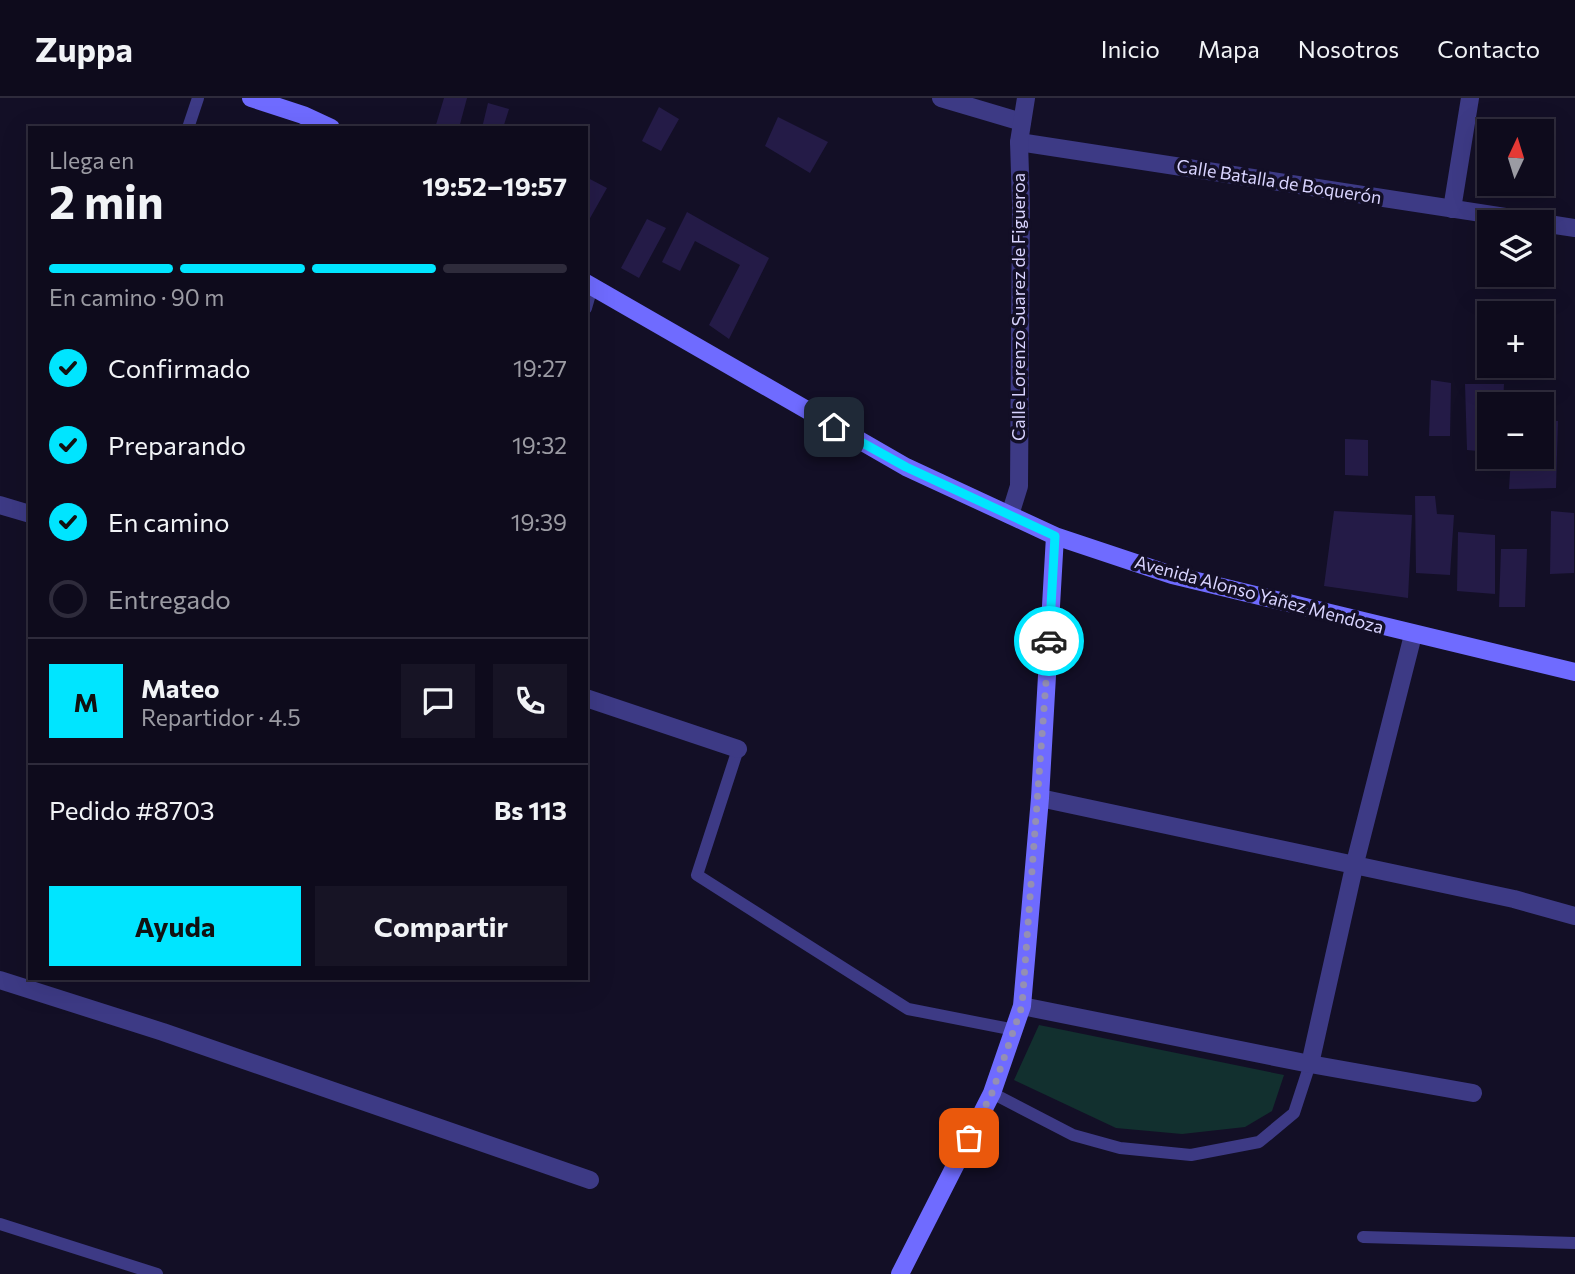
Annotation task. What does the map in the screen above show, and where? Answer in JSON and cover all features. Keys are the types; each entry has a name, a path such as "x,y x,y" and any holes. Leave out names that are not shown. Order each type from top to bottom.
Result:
{"main road":[{"path":"251,98 327,126"},
{"name":"Avenida Alonso Yañez Mendoza","path":"589,285 906,467 1055,536 1172,575 1575,672"},
{"path":"900,1274 992,1093 1022,1006 1040,798 1055,536"}],"street":[{"path":"941,98 1022,122"},
{"name":"Calle Lorenzo Suarez de Figueroa","path":"1010,515 1019,486 1019,142 1026,98"},
{"path":"1452,209 1471,98"},
{"name":"Calle Batalla de Boquerón","path":"1019,142 1477,213"},
{"name":"Calle Batalla de Boquerón","path":"1554,224 1575,228"},
{"path":"0,505 28,513"},
{"path":"1310,1064 1354,867 1413,635"},
{"path":"588,699 738,749"},
{"path":"1040,798 1514,899 1575,916"},
{"path":"0,980 176,1037 590,1180"},
{"path":"1022,1006 1310,1064 1473,1093"}],"lane":[{"path":"189,126 198,98"},
{"path":"738,749 697,875 908,1009 1015,1030"},
{"path":"992,1093 1073,1135 1120,1148 1191,1155 1259,1142 1294,1113 1310,1064"},
{"path":"0,1224 156,1274"},
{"path":"1363,1237 1575,1243"}],"green space":[{"path":"1039,1025 1284,1075 1272,1111 1245,1127 1182,1134 1116,1128 1014,1080"}],"building":[{"path":"444,98 467,98 460,126 436,126"},
{"path":"488,103 509,109 504,126 482,126"},
{"path":"659,107 679,119 661,151 642,141"},
{"path":"778,117 828,142 810,173 765,146"},
{"path":"588,178 607,188 588,220"},
{"path":"687,212 769,258 729,339 709,325 740,265 695,241 680,271 662,262"},
{"path":"647,219 666,228 639,278 621,268"},
{"path":"1431,380 1451,383 1450,436 1429,436"},
{"path":"1465,384 1504,384 1504,392 1477,392 1477,451 1467,450"},
{"path":"1554,421 1558,421 1556,488 1509,489 1510,469 1554,469"},
{"path":"1345,439 1368,440 1368,476 1345,475"},
{"path":"1415,496 1435,496 1437,514 1454,515 1450,575 1416,573"},
{"path":"1334,511 1412,515 1408,598 1324,586"},
{"path":"1551,511 1574,513 1574,573 1550,574"},
{"path":"1458,532 1495,535 1495,594 1457,591"},
{"path":"1501,549 1527,549 1525,607 1499,607"}],"way so far":[{"path":"969,1138 992,1093 1022,1006 1040,798 1049,641"}],"route":[{"path":"834,427 906,467 1055,536 1049,641"}]}
